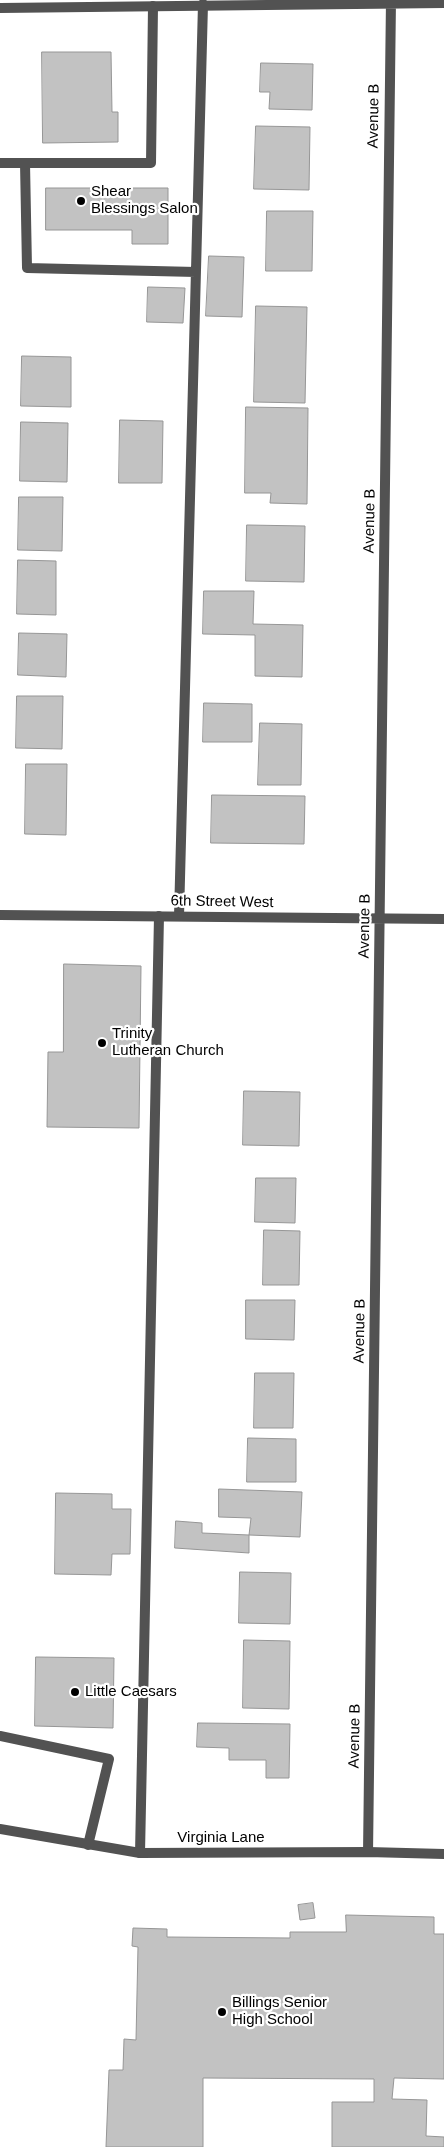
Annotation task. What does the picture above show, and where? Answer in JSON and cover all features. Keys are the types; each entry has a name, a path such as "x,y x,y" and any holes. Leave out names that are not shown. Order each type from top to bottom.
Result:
{"street":[{"path":"0,8 153,6 165,3 390,1 444,3"},
{"name":"Avenue B","path":"368,1852 390,1"},
{"path":"179,916 204,4"},
{"path":"0,163 151,163 153,6"},
{"path":"25,163 27,268 196,272"},
{"name":"6th Street West","path":"0,915 444,919"},
{"path":"140,1853 159,916"},
{"path":"0,1736 109,1759 88,1844"},
{"name":"Virginia Lane","path":"0,1830 140,1853 368,1852 444,1854"}],"building":[{"path":"42,52 111,52 112,112 118,112 118,142 43,143"},
{"path":"261,63 313,64 312,110 269,109 270,92 260,92"},
{"path":"256,126 310,127 309,190 254,189"},
{"path":"46,188 168,188 168,244 132,244 132,230 46,230"},
{"path":"267,211 313,211 312,271 266,271"},
{"path":"209,256 244,257 242,317 206,316"},
{"path":"148,287 185,288 183,323 147,322"},
{"path":"256,306 307,307 305,403 254,402"},
{"path":"22,356 71,357 71,407 21,406"},
{"path":"246,407 308,408 307,504 270,503 271,493 245,493"},
{"path":"120,420 163,421 162,483 119,483"},
{"path":"21,422 68,423 67,482 20,481"},
{"path":"19,497 63,497 62,551 18,550"},
{"path":"247,525 305,526 304,582 246,581"},
{"path":"18,560 56,561 56,615 17,614"},
{"path":"204,591 254,591 253,624 303,625 302,677 255,676 255,635 203,634"},
{"path":"19,633 67,634 66,677 18,675"},
{"path":"17,696 63,696 62,749 16,748"},
{"path":"204,703 252,704 252,742 203,742"},
{"path":"260,723 302,724 301,785 258,785"},
{"path":"26,764 67,764 66,835 25,834"},
{"path":"212,795 305,796 304,844 211,843"},
{"path":"64,964 141,966 139,1128 47,1127 48,1052 63,1052"},
{"path":"244,1091 300,1092 299,1146 243,1145"},
{"path":"256,1178 296,1178 295,1223 255,1222"},
{"path":"264,1230 300,1231 299,1285 263,1285"},
{"path":"246,1300 295,1300 294,1340 246,1339"},
{"path":"255,1373 294,1373 293,1428 254,1428"},
{"path":"248,1438 296,1439 296,1482 247,1482"},
{"path":"219,1489 302,1492 300,1537 249,1535 251,1518 219,1517"},
{"path":"56,1493 112,1494 112,1509 131,1509 130,1554 112,1554 111,1575 55,1574"},
{"path":"176,1521 202,1523 202,1533 249,1535 249,1553 175,1548"},
{"path":"240,1572 291,1573 290,1624 239,1623"},
{"path":"244,1640 290,1641 289,1709 243,1708"},
{"name":"Little Caesars","path":"36,1657 114,1658 113,1728 35,1726"},
{"path":"198,1723 290,1724 289,1778 266,1778 266,1760 229,1760 229,1748 197,1747"},
{"path":"313,1903 315,1918 300,1920 298,1905"},
{"path":"346,1915 434,1917 434,1934 444,1934 444,2079 394,2078 392,2099 427,2100 426,2136 444,2137 444,2147 332,2147 332,2102 374,2102 374,2079 203,2078 203,2147 106,2147 109,2070 123,2070 124,2039 136,2040 138,1947 132,1946 133,1928 167,1929 167,1937 290,1938 290,1932 346,1932"}],"place":[{"name":"Shear Blessings Salon","path":"81,201"},
{"name":"Trinity Lutheran Church","path":"102,1043"},
{"name":"Little Caesars","path":"75,1692"},
{"name":"Billings Senior High School","path":"222,2012"}]}
